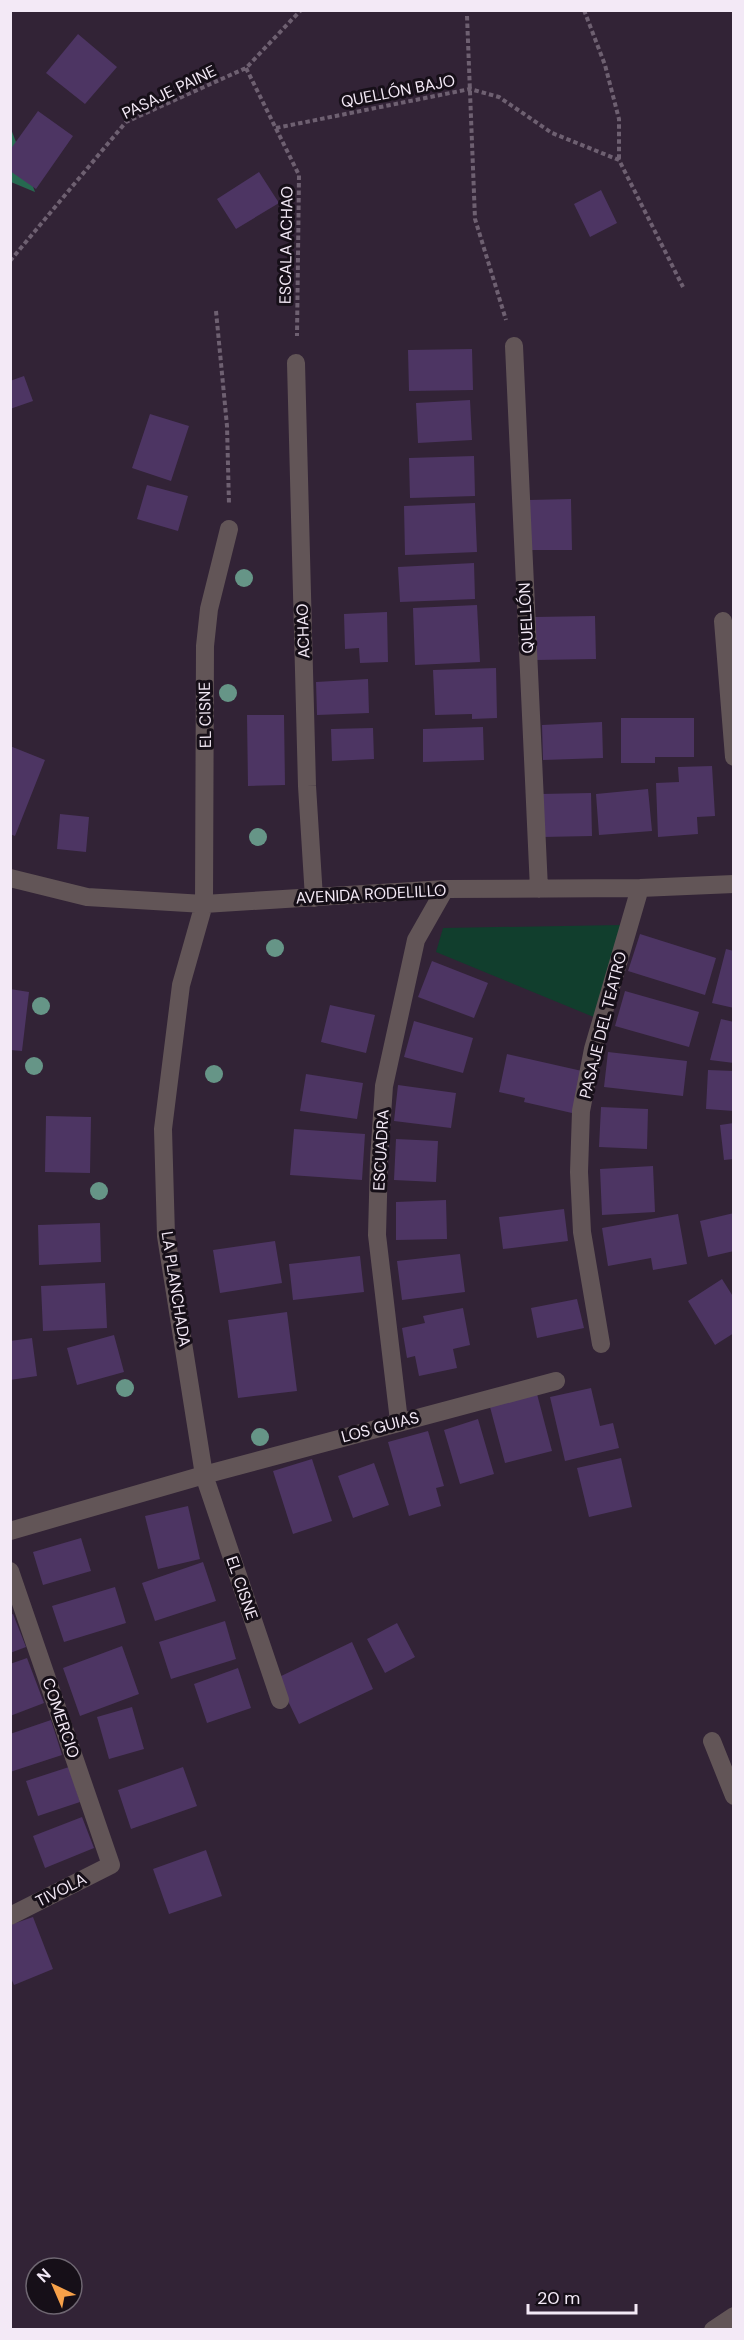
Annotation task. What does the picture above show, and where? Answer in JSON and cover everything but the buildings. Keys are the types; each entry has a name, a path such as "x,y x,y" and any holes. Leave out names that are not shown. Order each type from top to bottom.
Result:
{"street":[{"name":"QUELLÓN","path":"514,346 539,889"},
{"name":"ACHAO","path":"296,363 308,786 314,898"},
{"name":"EL CISNE","path":"204,904 205,646 209,609 229,529"},
{"path":"723,621 734,757"},
{"name":"AVENIDA RODELILLO","path":"10,878 87,897 204,904 445,889 640,888 734,884"},
{"name":"PASAJE DEL TEATRO","path":"601,1344 582,1232 579,1172 582,1111 593,1049 640,888"},
{"name":"ESCUADRA","path":"399,1421 377,1234 384,1086 416,940 445,889"},
{"name":"LA PLANCHADA","path":"204,904 181,985 163,1129 166,1236 200,1436 204,1475"},
{"name":"LOS GUIAS","path":"204,1475 399,1421 556,1381"},
{"name":"EL CISNE","path":"204,1475 280,1700"},
{"path":"10,1531 204,1475"},
{"name":"COMERCIO","path":"10,1571 111,1865"},
{"path":"712,1741 734,1796"},
{"name":"TIVOLA","path":"10,1916 111,1865"},
{"path":"713,2330 734,2316"}],"path":[{"name":"PASAJE PAINE","path":"10,261 126,122 246,68 301,10"},
{"path":"584,10 605,65 619,119 619,160 683,286"},
{"path":"467,15 475,219 514,346"},
{"name":"ESCALA ACHAO","path":"246,68 299,175 296,363"},
{"name":"QUELLÓN BAJO","path":"276,128 470,89 499,97 552,133 619,160"},
{"path":"216,311 227,426 229,529"}],"green space":[{"path":"11,129 35,192 11,182"},
{"path":"621,925 596,1018 436,952 443,928"}]}
